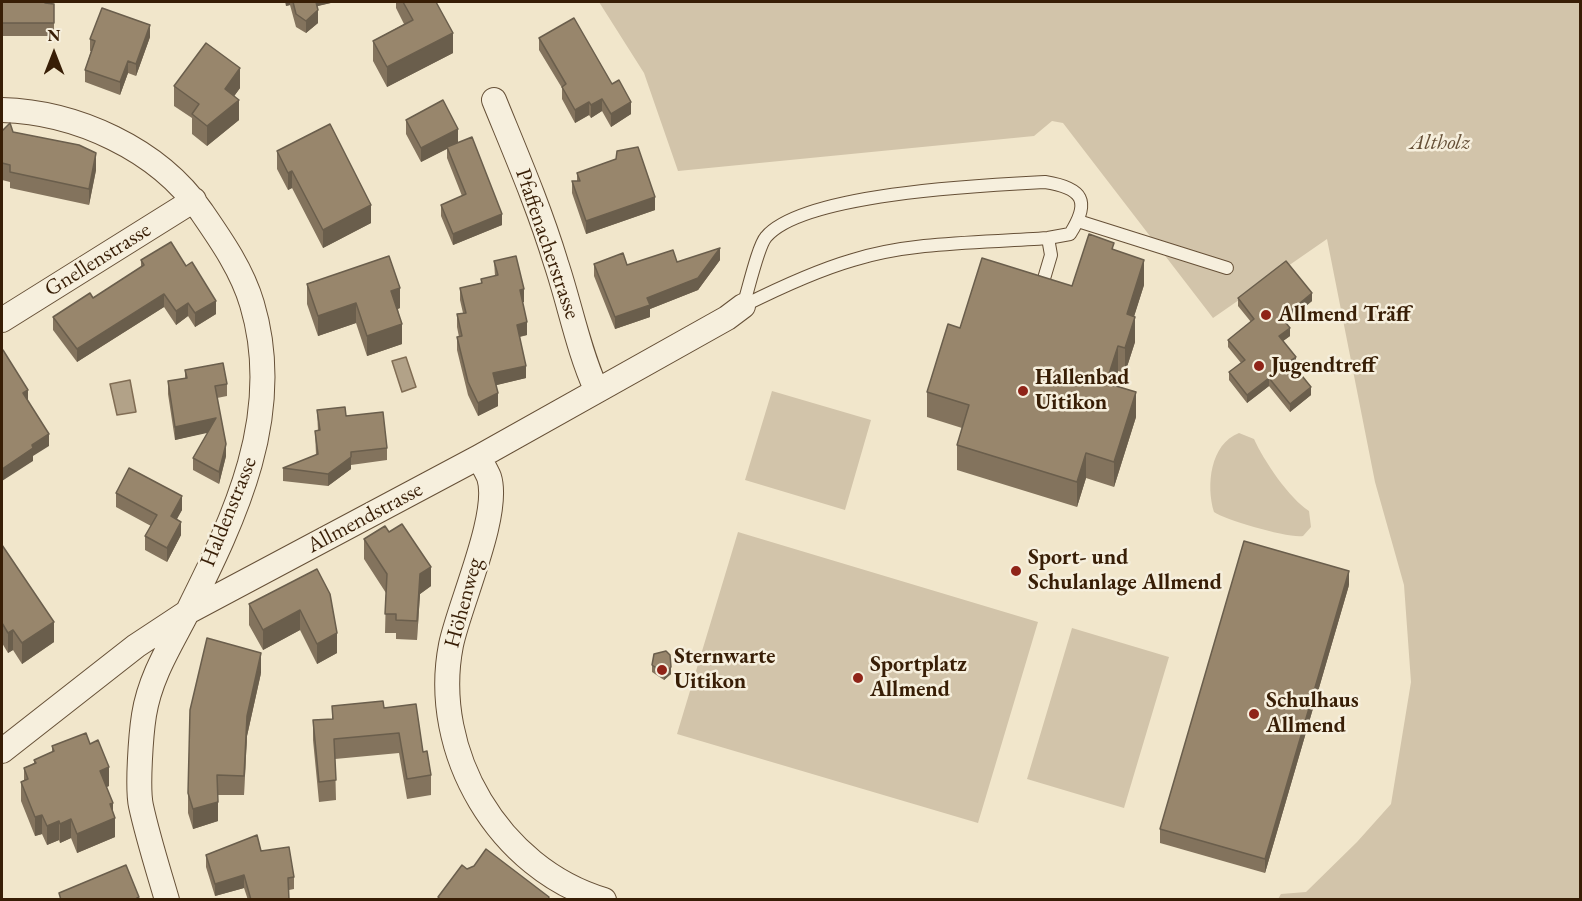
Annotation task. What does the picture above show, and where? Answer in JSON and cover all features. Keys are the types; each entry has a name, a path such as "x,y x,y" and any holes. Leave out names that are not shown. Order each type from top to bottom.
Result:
{"street":[{"name":"Pfaffenacherstrasse","path":"494,100 538,209 587,369 596,389"},
{"name":"Haldenstrasse","path":"2,110 30,111 71,121 131,147 194,200 227,249 252,304 260,350 264,398 257,443 244,488 186,613 159,662 144,714 141,804 167,900"},
{"name":"Gnellenstrasse","path":"2,320 194,200"},
{"name":"Allmendstrasse","path":"2,751 128,652 186,613 478,457 596,389 727,318 743,306"},
{"name":"Höhenweg","path":"478,457 489,479 490,508 451,646 448,709 467,779 494,823 517,848 545,871 604,900"}],"lane":[{"path":"1045,182 1068,185 1080,197 1082,215 1070,234 1048,238 905,249 854,259 792,282 743,306 764,238 780,224 858,200 915,192 1045,182"},
{"path":"1078,221 1227,268"},
{"path":"1039,294 1051,255 1048,238"}],"green space":[{"name":"Altholz","path":"599,2 1580,2 1580,899 1278,899 1281,894 1306,892 1357,842 1391,804 1411,682 1404,585 1375,482 1327,239 1213,318 1063,123 1052,121 1034,136 678,171 644,73"},
{"path":"772,391 871,420 845,510 745,480"},
{"path":"1239,433 1254,439 1278,478 1293,497 1309,511 1311,527 1303,536 1286,535 1258,528 1214,512 1210,490 1216,456 1229,438"},
{"name":"Sportplatz Allmend","path":"738,532 1038,622 978,823 677,734"},
{"path":"1072,628 1169,657 1124,808 1027,779"}],"shaded area":[{"path":"406,357 416,387 402,392 392,361"},
{"path":"130,380 136,412 117,415 110,384"}],"building":[{"path":"2,2 54,4 54,23 2,23"},
{"path":"293,2 316,2 318,10 306,21 296,14"},
{"path":"403,2 436,2 453,33 387,67 373,41 413,20"},
{"path":"102,8 150,25 136,64 128,61 120,82 85,70 95,41 90,39"},
{"path":"574,18 612,84 619,80 631,102 611,114 602,99 591,105 589,102 575,110 562,87 566,84 539,38"},
{"path":"206,43 240,68 225,89 239,100 207,126 192,114 199,104 174,86"},
{"path":"443,100 458,129 421,148 406,120"},
{"path":"10,123 13,132 79,145 96,153 89,189 10,172 10,165 2,163 2,131"},
{"path":"330,124 371,205 323,230 292,171 288,173 277,151"},
{"path":"472,137 502,214 453,234 441,205 466,194 447,147"},
{"path":"638,147 655,197 586,221 572,181 580,181 577,173 616,159 617,151"},
{"name":"Hallenbad Uitikon","path":"1089,234 1114,243 1112,249 1144,260 1127,314 1135,317 1125,348 1118,346 1106,383 1136,392 1114,462 1086,453 1077,482 957,445 969,405 927,392 948,324 960,328 982,258 1072,286"},
{"path":"171,242 186,266 192,262 216,301 195,313 188,303 176,311 164,294 77,349 53,317 90,293 93,298 144,265 141,260"},
{"path":"720,248 698,278 647,298 650,305 615,317 594,264 623,253 627,265 673,250 677,262"},
{"path":"389,256 400,288 391,291 402,324 367,336 356,303 318,316 307,284"},
{"path":"516,256 524,289 520,290 527,322 517,325 526,366 493,373 498,393 478,403 468,382 457,337 462,336 457,314 466,313 460,288 482,283 481,279 498,275 494,261"},
{"path":"1286,261 1312,293 1282,318 1290,328 1279,336 1296,357 1290,361 1311,387 1290,404 1269,378 1247,395 1229,372 1245,360 1228,340 1254,319 1238,298"},
{"path":"2,350 28,390 23,393 49,434 2,469"},
{"path":"223,363 227,384 215,386 226,444 219,472 193,458 216,418 175,427 168,381 187,378 185,370"},
{"path":"345,407 346,416 383,412 387,448 351,452 351,457 328,474 283,468 318,454 315,431 320,430 317,410"},
{"path":"129,468 182,496 171,516 181,522 167,548 145,536 157,515 116,493"},
{"path":"402,524 431,567 420,574 417,621 396,620 396,614 385,614 387,574 364,539 385,526 389,532"},
{"name":"Schulhaus Allmend","path":"1244,541 1349,571 1265,859 1160,829"},
{"path":"2,545 54,622 22,643 13,630 8,633 2,623"},
{"path":"317,569 330,594 337,633 317,644 300,610 263,630 249,604"},
{"path":"207,638 261,653 247,716 244,776 217,775 218,802 193,809 188,793 190,710"},
{"path":"666,651 670,655 671,667 664,673 652,665 654,654"},
{"path":"383,701 384,708 416,704 423,752 427,751 431,775 407,779 399,733 334,739 336,780 319,782 313,720 333,719 332,706"},
{"path":"86,733 90,744 98,740 109,767 100,771 113,803 110,804 115,818 77,834 71,819 47,826 42,815 35,817 21,782 28,779 24,768 36,763 34,760 54,751 52,746"},
{"path":"257,835 261,851 289,847 294,877 288,878 289,900 251,900 244,875 215,884 206,855"},
{"path":"486,849 549,897 548,900 441,900 438,897 462,865 467,869 474,866"},
{"path":"126,865 139,897 134,900 61,900 59,893"}],"place":[{"name":"Allmend Träff","path":"1266,315"},
{"name":"Jugendtreff","path":"1259,366"},
{"name":"Hallenbad Uitikon","path":"1023,391"},
{"name":"Sport- und Schulanlage Allmend","path":"1016,571"},
{"name":"Sternwarte Uitikon","path":"662,670"},
{"name":"Sportplatz Allmend","path":"858,678"},
{"name":"Schulhaus Allmend","path":"1254,714"}]}
